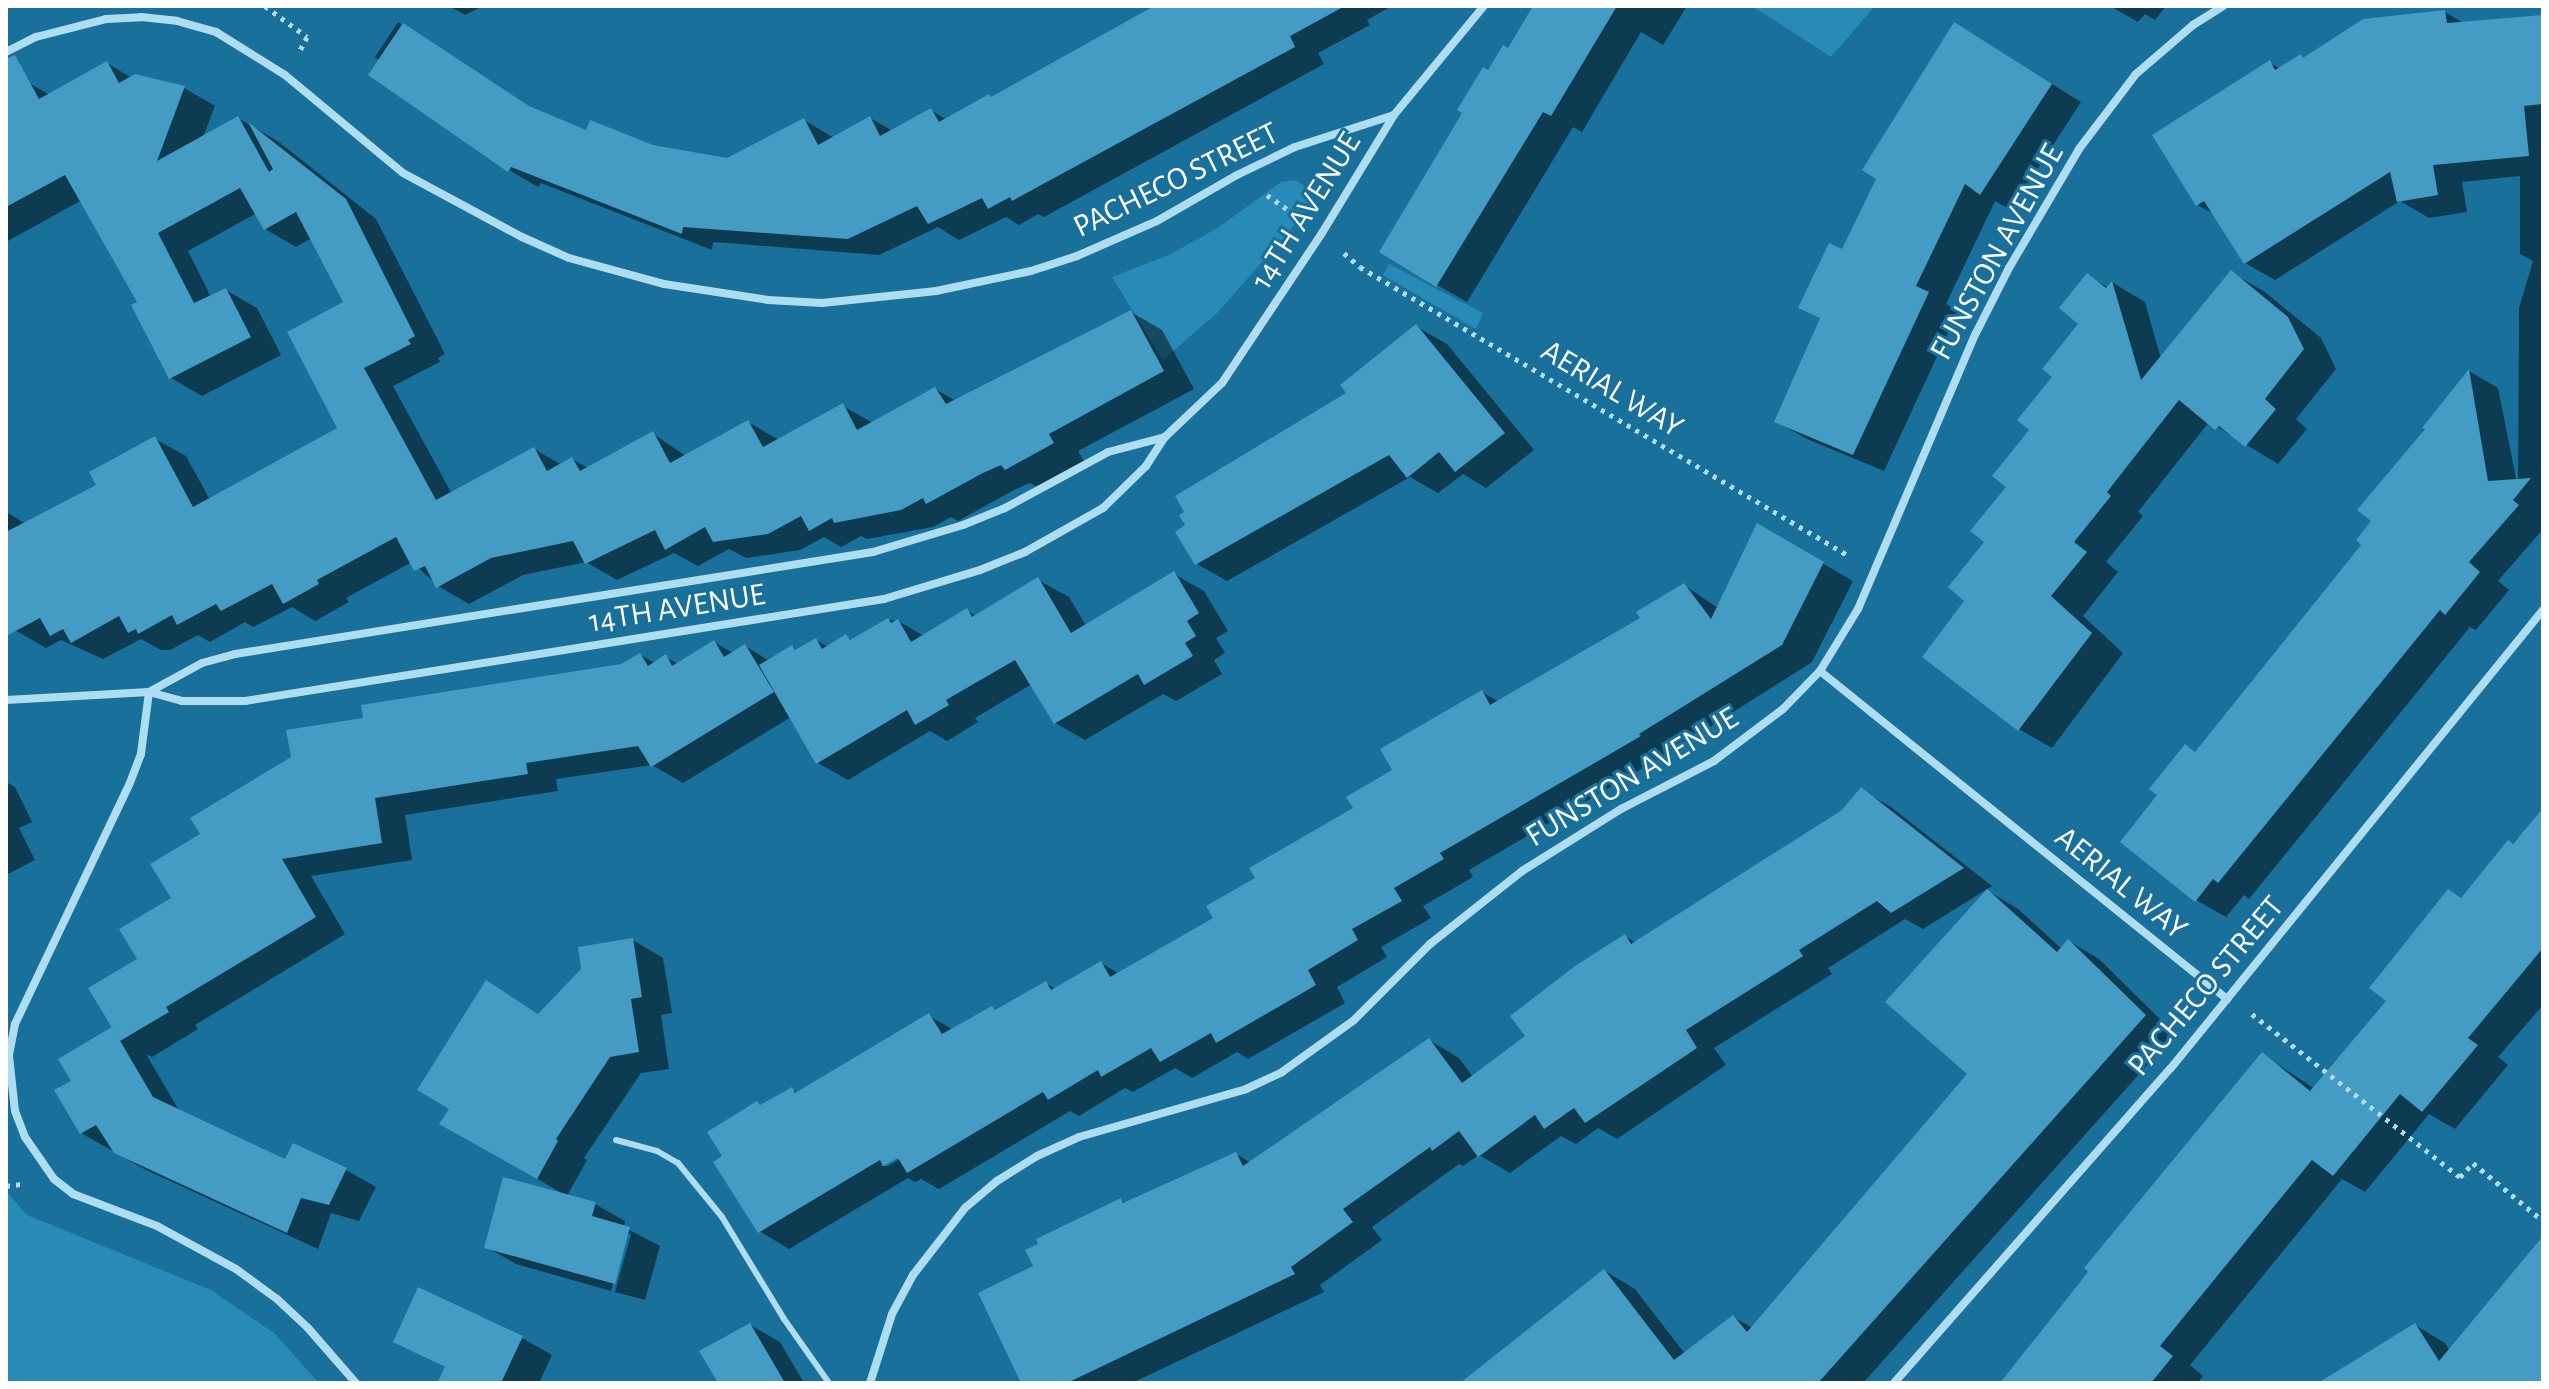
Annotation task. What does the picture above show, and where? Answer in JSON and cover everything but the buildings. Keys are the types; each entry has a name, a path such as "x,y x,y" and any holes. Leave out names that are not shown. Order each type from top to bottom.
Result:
{"street":[{"name":"14TH AVENUE","path":"6,700 149,692 182,701 245,701 884,599 980,570 1065,530 1103,508 1127,487 1165,437 1230,372 1322,233 1394,115 1484,6"},
{"name":"FUNSTON AVENUE","path":"870,1383 892,1314 913,1275 965,1208 997,1181 1037,1156 1079,1137 1233,1093 1282,1072 1354,1020 1430,944 1522,871 1621,809 1714,761 1783,709 1820,671 1858,609 1943,403 2009,268 2049,199 2108,106 2136,74 2193,25 2224,6"},
{"name":"PACHECO STREET","path":"6,52 36,37 71,26 141,17 177,21 216,32 285,75 403,173 480,218 569,258 617,273 718,294 822,303 936,291 1031,271 1144,227 1237,175 1295,147 1394,115"},
{"name":"14TH AVENUE","path":"149,692 202,663 235,654 873,552 963,525 1005,508 1108,452 1165,437"},
{"name":"PACHECO STREET","path":"1894,1383 2227,999 2543,610"},
{"name":"AERIAL WAY","path":"1820,671 2227,999"},
{"path":"149,692 141,754 129,785 15,1024 9,1056 10,1083 25,1137 54,1179 73,1194 157,1226 200,1248 277,1299 356,1383"}],"lane":[{"path":"616,1140 657,1151 678,1163 722,1217 784,1319 829,1383"}],"path":[{"path":"265,6 307,37 285,75"},
{"path":"1256,188 1293,213"},
{"name":"AERIAL WAY","path":"1360,267 1840,551"},
{"path":"2227,999 2263,1020 2460,1177 2473,1163 2543,1221"}],"shaded area":[{"path":"1752,6 1875,6 1831,57"},
{"path":"1294,180 1306,187 1309,202 1300,219 1218,312 1163,360 1112,277 1171,254 1219,227 1281,182"},
{"path":"1389,264 1483,313 1476,329 1383,275"},
{"path":"6,1191 27,1215 211,1290 274,1333 319,1383 6,1383"}]}
